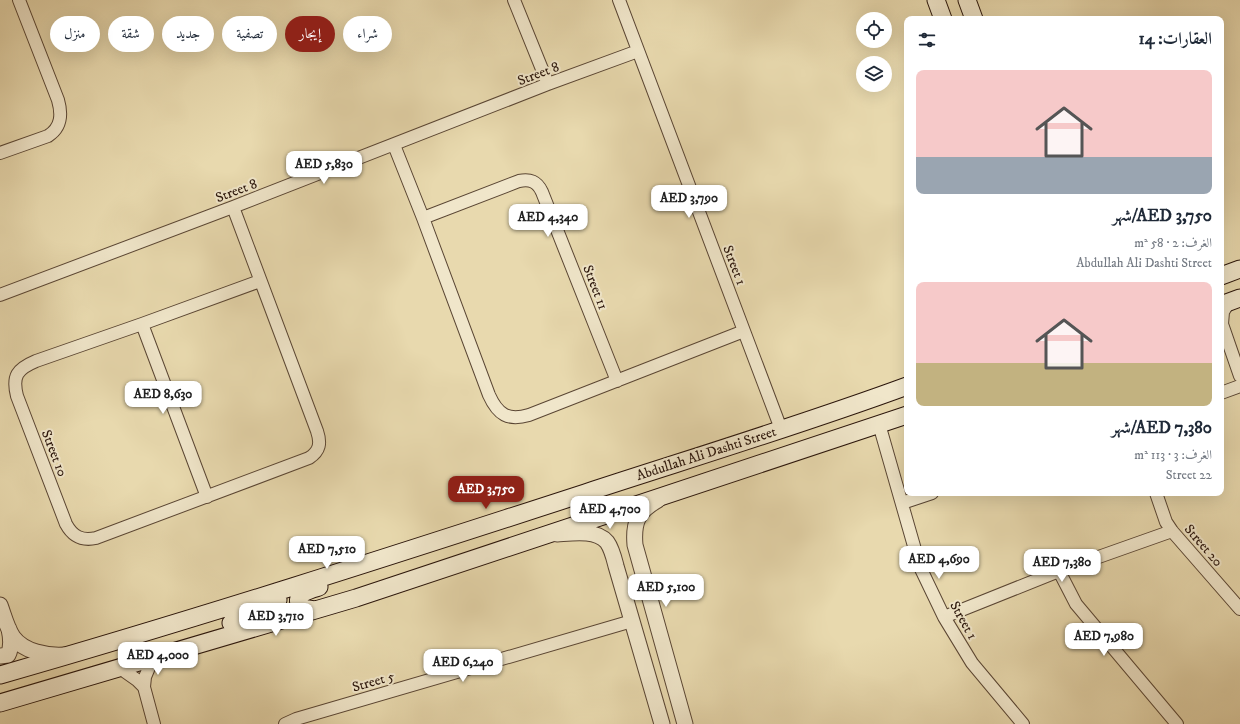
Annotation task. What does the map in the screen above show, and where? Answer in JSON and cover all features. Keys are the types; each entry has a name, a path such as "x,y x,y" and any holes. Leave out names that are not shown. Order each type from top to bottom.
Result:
{"main road":[{"path":"936,0 942,16"},
{"path":"1224,275 1240,269"},
{"name":"Abdullah Ali Dashti Street","path":"0,675 276,592 432,543 781,429 904,387"},
{"name":"Abdullah Ali Dashti Street","path":"0,703 356,598 668,496 904,416"},
{"path":"315,610 301,608 298,604 298,599 302,593 399,564 416,556 432,543"},
{"path":"153,658 166,649 189,637 272,610 275,608 278,600 276,592"}],"street":[{"path":"0,153 53,133 58,125 61,115 58,100 19,0"},
{"path":"514,0 548,84"},
{"name":"Street 1","path":"619,0 781,429"},
{"name":"Street 8","path":"0,295 233,207 548,84 638,51"},
{"path":"394,145 489,395 499,411 508,417 519,418 744,331"},
{"name":"Street 11","path":"423,218 519,181 528,180 537,184 542,192 617,381"},
{"name":"Street 10","path":"233,207 318,431 319,446 316,453 309,458 96,538 86,539 78,537 71,532 66,524 17,396 15,377 22,368 28,364 260,281"},
{"path":"1224,311 1225,307 1230,302"},
{"path":"142,324 207,497"},
{"path":"1224,333 1240,376"},
{"path":"1224,392 1240,386"},
{"name":"Street 1","path":"879,424 920,567 944,617 972,663 1023,724"},
{"path":"668,496 653,503 640,515 635,528 634,539 685,724"},
{"path":"902,503 923,496"},
{"name":"Street 20","path":"1157,496 1166,522 1172,531 1240,609"},
{"path":"944,617 1059,571 1172,531"},
{"path":"542,537 571,533 595,535 603,539 608,545 616,566 662,724"},
{"path":"616,566 617,562 622,558 629,559 632,564 664,669 679,701"},
{"path":"1059,571 1076,604 1177,724"},
{"path":"0,605 11,639 8,655 0,656"},
{"name":"Street 5","path":"285,724 296,719 632,621"},
{"path":"8,627 15,639 23,646 30,649 55,655 71,654"},
{"path":"153,658 147,672 144,687 154,724"},
{"path":"120,668 133,676 144,687"}]}
